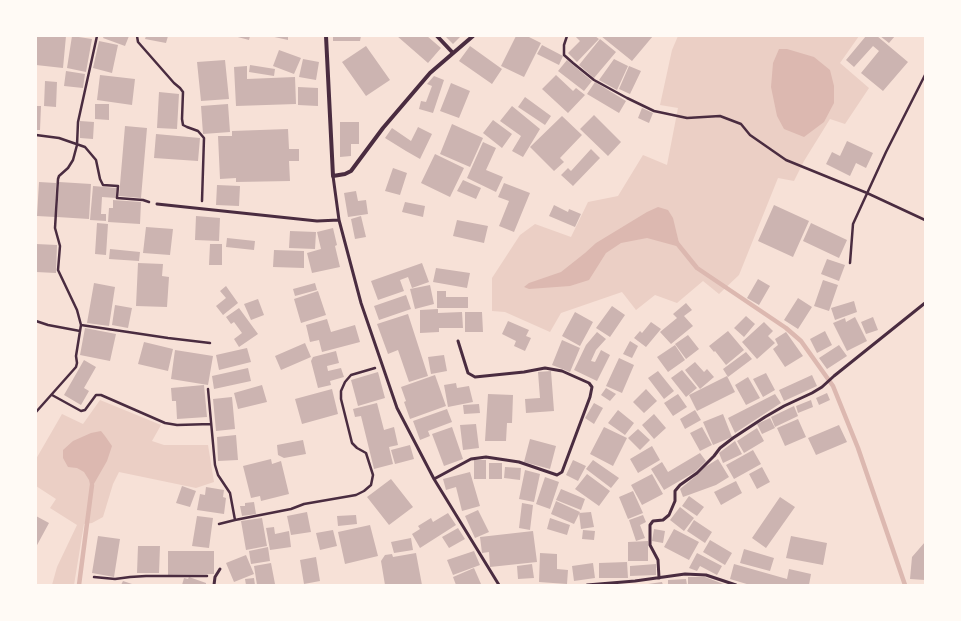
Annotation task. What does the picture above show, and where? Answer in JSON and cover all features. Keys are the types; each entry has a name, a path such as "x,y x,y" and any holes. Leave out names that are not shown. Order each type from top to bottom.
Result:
{"street":[{"path":"326,36 333,176 351,171 383,128 430,73 473,36"},
{"path":"437,36 453,53"}],"lane":[{"path":"333,176 339,220 361,303 397,408 434,479 499,585"},
{"path":"157,204 317,221 339,220"},
{"path":"659,578 658,560 650,545 650,525 653,521 663,520 669,515 675,501 675,491 680,485 697,473 720,448 733,438 765,416 822,387 925,303"},
{"path":"434,479 472,459 486,457 519,462 557,475 562,472 590,397 592,387 589,383 562,371 545,368 524,372 475,377 468,373 458,341"},
{"path":"214,585 215,577 220,569"},
{"path":"587,585 636,581 685,574 706,575 736,585"}],"path":[{"path":"36,412 76,367 77,363 76,356 81,325 77,310 58,270 60,246 55,228 58,179 59,176 68,168 77,145 78,122 97,36"},
{"path":"137,36 138,42 183,92 183,125 198,131 204,138 202,209"},
{"path":"567,36 564,46 564,54 572,63 594,80 627,98 654,111 687,118 720,116 741,124 750,135 786,160 867,193 925,220"},
{"path":"850,263 853,224 886,152 925,75"},
{"path":"36,135 59,138 86,147 96,160 100,179 103,185 118,186 117,198 143,200 157,204"},
{"path":"36,321 48,325 80,331"},
{"path":"81,325 210,343"},
{"path":"219,524 291,510 304,504 356,494 364,491 371,485 372,475 366,453 352,443 341,399 341,392 345,382 351,375 382,365"},
{"path":"208,389 215,465 218,475 230,494 235,520"},
{"path":"52,395 81,411 85,410 96,395 101,395 165,423 177,425 211,424"},
{"path":"94,577 115,580 146,576 215,577"}],"shaded area":[{"path":"678,36 859,36 840,63 869,88 845,124 830,119 804,161 794,181 778,178 739,275 719,294 703,281 677,303 655,295 636,310 622,292 561,313 550,332 505,312 492,311 492,278 520,235 535,224 571,237 588,202 618,196 643,155 667,165 678,108 660,105 672,50"},
{"path":"779,49 787,49 814,57 830,70 834,86 834,103 824,122 804,137 784,129 777,116 771,87 773,63"},
{"path":"658,207 668,210 673,218 680,247 647,238 621,243 606,253 589,280 570,286 529,289 524,287 529,283 561,272 596,243"},
{"path":"100,400 161,425 152,441 164,445 208,445 214,482 196,488 119,472 113,484 103,517 92,523 84,524 74,585 52,585 57,567 77,525 50,508 56,499 36,486 36,459 62,414 83,424"},
{"path":"101,431 112,446 107,461 91,489 89,480 84,472 77,468 68,467 63,458 63,450 73,441 91,433"}],"building":[{"path":"36,36 66,36 63,68 36,65"},
{"path":"72,36 92,39 86,72 67,68"},
{"path":"104,36 129,36 125,46 103,38"},
{"path":"146,36 168,36 166,43 145,39"},
{"path":"234,36 250,36 249,40"},
{"path":"270,36 288,36 288,40"},
{"path":"333,36 361,36 360,41 333,41"},
{"path":"397,36 427,36 441,48 428,63"},
{"path":"445,36 461,36 453,44"},
{"path":"516,36 527,36 541,43 524,77 501,66"},
{"path":"575,36 595,36 599,39 577,62 568,53 580,41"},
{"path":"601,36 653,36 632,61"},
{"path":"866,36 877,36 908,62 883,91 861,73 879,51 873,46 854,67 846,60"},
{"path":"880,36 895,36 889,43"},
{"path":"600,39 616,52 594,78 579,65"},
{"path":"99,41 118,45 112,73 93,68"},
{"path":"542,45 563,56 559,65 537,54"},
{"path":"366,46 390,80 366,96 342,62"},
{"path":"470,46 502,69 492,84 459,61"},
{"path":"279,50 301,58 294,74 273,66"},
{"path":"303,59 319,62 316,80 299,77"},
{"path":"614,59 628,66 617,90 599,80"},
{"path":"225,60 229,99 201,101 197,62"},
{"path":"567,60 592,81 584,91 558,71"},
{"path":"250,65 275,69 274,76 249,72"},
{"path":"247,66 247,79 295,77 296,104 236,106 234,67"},
{"path":"629,66 641,71 630,94 619,89"},
{"path":"66,71 85,74 83,88 64,86"},
{"path":"100,75 135,79 132,105 97,100"},
{"path":"556,75 573,91 576,88 585,95 568,113 542,89"},
{"path":"434,76 444,80 433,113 419,109 421,101 426,102 432,86 427,84"},
{"path":"45,81 57,82 56,107 44,106"},
{"path":"595,82 626,101 619,113 587,94"},
{"path":"451,83 470,91 459,118 440,111"},
{"path":"298,87 318,88 318,106 298,105"},
{"path":"159,92 179,94 177,129 157,128"},
{"path":"525,97 551,116 545,125 518,107"},
{"path":"95,104 109,104 109,120 95,119"},
{"path":"228,104 230,132 203,134 201,106"},
{"path":"36,106 41,106 40,130 36,130"},
{"path":"512,106 540,129 523,157 512,151 521,136 500,121"},
{"path":"642,108 653,113 649,123 638,118"},
{"path":"594,115 621,142 608,156 580,129"},
{"path":"562,116 582,135 560,158 564,162 554,171 530,147"},
{"path":"493,120 512,134 502,148 483,133"},
{"path":"80,121 94,122 93,139 80,138"},
{"path":"340,122 359,122 359,144 351,144 351,156 340,157"},
{"path":"452,124 483,138 470,167 440,154"},
{"path":"125,126 147,128 141,198 119,196"},
{"path":"418,127 432,134 420,159 385,138 392,128 411,141"},
{"path":"288,129 289,149 299,149 299,161 289,161 290,181 236,182 236,178 220,179 218,136 232,136 232,131"},
{"path":"156,134 200,138 198,161 154,158"},
{"path":"847,141 873,153 866,168 856,163 850,176 826,164 832,152 840,156"},
{"path":"483,142 496,148 486,170 503,177 496,192 467,178"},
{"path":"591,149 600,158 573,186 561,175 568,168 571,171"},
{"path":"435,154 464,168 450,197 421,183"},
{"path":"393,168 407,173 400,195 385,191"},
{"path":"463,180 481,188 476,199 457,191"},
{"path":"39,182 56,183 55,217 37,216"},
{"path":"59,182 91,184 89,219 57,217"},
{"path":"504,183 530,193 514,232 499,226 509,201 498,197"},
{"path":"217,185 240,186 239,206 216,205"},
{"path":"93,186 117,188 116,198 102,197 101,214 106,214 106,221 90,220"},
{"path":"356,191 358,201 366,200 368,214 348,217 344,193"},
{"path":"113,200 141,202 140,224 108,222 109,208 113,208"},
{"path":"405,202 425,206 423,217 402,212"},
{"path":"554,205 568,212 569,209 581,214 575,227 549,216"},
{"path":"774,205 809,221 793,257 758,241"},
{"path":"196,216 220,218 219,241 195,240"},
{"path":"361,216 366,237 355,239 351,219"},
{"path":"457,220 488,226 484,243 453,236"},
{"path":"97,223 108,224 106,255 95,254"},
{"path":"811,223 847,240 839,258 803,241"},
{"path":"146,227 173,229 170,255 143,253"},
{"path":"333,228 337,245 335,246 340,267 312,273 307,253 321,249 317,232"},
{"path":"290,231 316,232 315,249 289,248"},
{"path":"227,238 255,241 254,250 226,247"},
{"path":"36,244 57,245 56,273 36,272"},
{"path":"210,244 222,244 222,265 209,265"},
{"path":"110,249 140,252 139,261 109,259"},
{"path":"274,250 304,251 304,268 273,267"},
{"path":"827,259 845,265 839,281 821,274"},
{"path":"138,263 163,264 162,276 169,277 167,307 136,306"},
{"path":"422,263 429,282 412,288 408,277 400,280 404,291 378,300 371,281"},
{"path":"436,268 470,273 467,288 433,282"},
{"path":"758,279 770,286 759,305 747,298"},
{"path":"823,280 838,285 829,311 814,306"},
{"path":"94,283 115,287 109,326 87,323"},
{"path":"315,283 317,290 295,296 293,289"},
{"path":"430,285 434,304 415,309 410,289"},
{"path":"226,286 238,303 223,315 216,306 226,298 220,291"},
{"path":"318,291 326,315 301,323 294,299"},
{"path":"437,291 446,291 446,297 468,297 468,308 437,308"},
{"path":"406,295 411,309 379,320 374,306"},
{"path":"798,298 812,307 798,329 784,320"},
{"path":"258,299 264,315 251,320 244,304"},
{"path":"854,301 857,312 835,320 831,308"},
{"path":"686,303 692,310 684,316 693,326 671,344 660,332 677,318 673,314"},
{"path":"115,305 132,308 128,328 112,325"},
{"path":"612,306 625,315 610,337 596,328"},
{"path":"239,308 258,334 239,347 234,339 242,333 234,322 231,324 226,317"},
{"path":"438,309 438,313 462,312 463,328 439,328 439,332 420,333 420,310"},
{"path":"465,312 482,312 483,332 465,332"},
{"path":"575,312 593,322 580,346 562,336"},
{"path":"408,314 428,376 409,382 398,350 388,354 377,324"},
{"path":"746,316 755,324 744,337 734,328"},
{"path":"855,317 867,341 847,351 833,323 845,318 846,322"},
{"path":"873,317 878,330 866,334 861,322"},
{"path":"327,319 331,332 355,325 360,342 322,352 319,340 310,342 306,325"},
{"path":"508,321 529,330 526,336 531,338 525,351 514,346 516,341 502,334"},
{"path":"651,322 661,329 646,347 634,338 640,331 642,333"},
{"path":"764,322 773,331 768,336 775,343 757,359 742,342"},
{"path":"85,328 116,334 110,361 80,355"},
{"path":"728,331 744,350 726,365 709,346"},
{"path":"825,331 832,345 817,353 810,339"},
{"path":"597,332 606,339 596,350 591,361 595,362 601,350 610,355 597,381 574,370 586,345"},
{"path":"786,332 803,356 785,367 773,349 778,345 775,339"},
{"path":"688,335 699,349 686,359 675,344"},
{"path":"562,340 580,348 570,372 552,365"},
{"path":"630,341 638,346 632,358 623,354"},
{"path":"144,342 173,349 168,371 138,364"},
{"path":"305,343 311,357 281,370 275,356"},
{"path":"675,345 685,360 668,372 657,357"},
{"path":"839,345 847,356 827,369 819,358"},
{"path":"247,348 251,362 219,370 216,355"},
{"path":"175,350 213,356 208,385 171,379"},
{"path":"336,351 339,363 327,366 328,371 341,368 344,377 330,381 331,385 318,388 311,361 313,357"},
{"path":"746,352 752,359 728,377 723,369"},
{"path":"444,355 447,371 431,374 428,357"},
{"path":"619,358 634,365 622,393 606,386"},
{"path":"84,360 96,367 84,388 89,391 81,405 64,395"},
{"path":"695,362 704,372 707,369 714,377 700,389 685,370"},
{"path":"248,368 251,381 214,389 212,376"},
{"path":"682,370 697,388 686,397 671,378"},
{"path":"551,371 554,411 526,413 525,399 540,398 538,372"},
{"path":"658,371 674,391 664,399 648,378"},
{"path":"378,372 385,398 358,406 351,380"},
{"path":"766,373 775,390 763,397 753,379"},
{"path":"435,375 446,406 410,419 401,387"},
{"path":"812,375 817,386 784,401 779,390"},
{"path":"727,376 735,392 697,411 689,395"},
{"path":"748,377 760,398 746,405 735,385"},
{"path":"456,383 457,388 469,386 473,402 448,407 444,385"},
{"path":"204,385 207,417 177,419 176,401 172,401 171,388"},
{"path":"262,385 267,402 238,409 234,393"},
{"path":"606,388 616,394 610,401 601,395"},
{"path":"332,389 338,414 302,424 295,399"},
{"path":"646,389 657,401 644,413 633,402"},
{"path":"827,393 830,400 819,405 816,398"},
{"path":"488,394 513,395 512,423 507,423 506,441 485,441"},
{"path":"678,394 687,407 673,416 664,403"},
{"path":"775,394 781,403 735,433 728,418"},
{"path":"232,397 235,429 216,431 213,399"},
{"path":"811,400 813,407 798,413 796,406"},
{"path":"377,403 384,430 394,427 398,445 389,447 393,464 374,469 361,416 355,417 353,409"},
{"path":"594,403 603,408 594,424 585,418"},
{"path":"479,404 480,413 464,414 463,405"},
{"path":"794,406 798,416 775,427 771,417"},
{"path":"447,409 452,422 428,431 430,436 420,440 413,421"},
{"path":"618,410 634,423 625,435 608,423"},
{"path":"695,410 701,420 685,429 680,419"},
{"path":"654,414 666,428 654,439 642,425"},
{"path":"723,414 732,437 713,445 703,422"},
{"path":"770,418 775,428 762,434 757,424"},
{"path":"798,419 806,437 785,446 777,428"},
{"path":"476,424 479,448 463,450 460,425"},
{"path":"839,425 847,442 816,455 808,438"},
{"path":"452,427 463,459 444,466 432,434"},
{"path":"604,427 627,438 613,466 590,454"},
{"path":"702,427 712,445 700,451 690,433"},
{"path":"757,428 764,441 744,453 737,441"},
{"path":"638,429 650,440 640,450 628,438"},
{"path":"236,435 238,460 218,461 217,437"},
{"path":"530,439 556,446 550,469 524,462"},
{"path":"303,440 306,454 284,458 278,455 277,445"},
{"path":"735,441 742,454 723,463 719,453"},
{"path":"410,445 414,459 395,464 391,450"},
{"path":"652,446 660,460 638,473 630,459"},
{"path":"753,450 761,464 734,479 726,465"},
{"path":"700,453 706,461 695,472 664,490 651,469 662,462 668,472"},
{"path":"271,459 272,464 281,461 289,494 261,501 260,496 251,498 243,466"},
{"path":"718,459 729,477 716,485 683,497 680,489 705,467"},
{"path":"474,460 486,460 486,479 474,479"},
{"path":"573,460 586,466 578,481 566,475"},
{"path":"593,460 619,478 611,488 586,469"},
{"path":"489,463 502,463 502,479 489,479"},
{"path":"505,467 521,468 520,480 504,478"},
{"path":"762,467 770,482 757,489 749,474"},
{"path":"525,470 540,474 534,502 519,499"},
{"path":"470,472 480,506 462,511 456,487 446,490 443,479"},
{"path":"587,474 610,491 599,506 575,489"},
{"path":"652,474 663,494 642,505 631,485"},
{"path":"545,477 559,482 550,509 536,504"},
{"path":"391,479 413,507 389,525 367,497"},
{"path":"736,481 742,493 721,505 714,492"},
{"path":"182,486 196,491 190,507 176,503"},
{"path":"206,487 224,490 223,497 226,498 224,514 197,510 200,494 205,495"},
{"path":"561,489 585,499 581,510 556,500"},
{"path":"633,491 643,513 628,519 619,497"},
{"path":"689,496 704,507 697,516 682,506"},
{"path":"780,497 795,507 766,548 752,538"},
{"path":"556,501 580,512 574,524 551,514"},
{"path":"254,502 256,514 242,516 240,506 245,506 245,503"},
{"path":"522,503 533,505 530,530 519,528"},
{"path":"680,507 694,518 684,531 670,520"},
{"path":"478,510 489,532 475,538 465,516"},
{"path":"307,512 311,532 291,535 287,516"},
{"path":"591,512 594,527 581,529 579,513"},
{"path":"448,513 456,525 420,548 412,534 420,529 418,526 431,518 433,522"},
{"path":"356,515 357,524 338,526 337,516"},
{"path":"643,515 646,522 640,525 645,538 636,541 629,520"},
{"path":"36,516 49,523 36,547"},
{"path":"197,516 213,518 209,548 192,546"},
{"path":"262,518 267,546 246,550 241,521"},
{"path":"550,518 570,525 567,535 547,529"},
{"path":"694,520 712,532 705,543 687,531"},
{"path":"370,525 378,556 345,564 338,532"},
{"path":"274,527 275,534 289,531 291,547 270,550 266,528"},
{"path":"458,528 465,539 449,548 442,537"},
{"path":"654,529 665,531 663,543 652,541"},
{"path":"674,529 699,542 689,560 664,547"},
{"path":"333,530 337,546 320,550 316,533"},
{"path":"583,530 595,531 594,540 582,539"},
{"path":"533,531 537,562 490,567 489,552 482,553 480,537"},
{"path":"98,536 120,539 114,577 92,573"},
{"path":"791,536 827,543 823,565 786,558"},
{"path":"411,538 413,550 394,553 391,542"},
{"path":"710,540 732,553 725,565 703,552"},
{"path":"648,541 648,561 628,561 628,542"},
{"path":"925,542 925,580 910,579 912,557"},
{"path":"138,546 160,546 159,573 137,573"},
{"path":"268,547 270,561 251,564 249,551"},
{"path":"744,549 774,558 770,571 740,563"},
{"path":"168,551 214,551 214,574 168,575"},
{"path":"474,551 480,565 453,575 447,560"},
{"path":"416,553 422,585 385,585 381,561 385,555 392,554 393,557"},
{"path":"540,553 557,554 557,569 568,570 567,584 539,582"},
{"path":"697,553 722,566 717,575 700,566 697,571 689,568"},
{"path":"246,555 254,574 234,582 226,563"},
{"path":"316,557 320,581 304,584 300,560"},
{"path":"627,562 628,578 599,578 599,563"},
{"path":"271,563 275,584 257,585 254,566"},
{"path":"593,563 595,578 574,581 572,566"},
{"path":"532,564 534,578 518,579 517,566"},
{"path":"656,564 656,575 630,576 630,566"},
{"path":"734,564 787,579 789,569 811,574 809,585 750,585 730,579"},
{"path":"474,568 481,584 456,585 453,577"},
{"path":"189,577 206,583 206,585 182,585 184,578 188,579"},
{"path":"688,577 705,577 726,585 688,585"},
{"path":"254,578 255,585 246,585 245,579"},
{"path":"686,579 687,585 668,585 668,580"},
{"path":"123,581 135,585 121,585"},
{"path":"662,582 663,585 648,585 648,584"}],"waterway":[{"path":"676,242 697,268 786,328 801,341 833,386 858,448 905,585"},
{"path":"79,585 92,485"}]}
